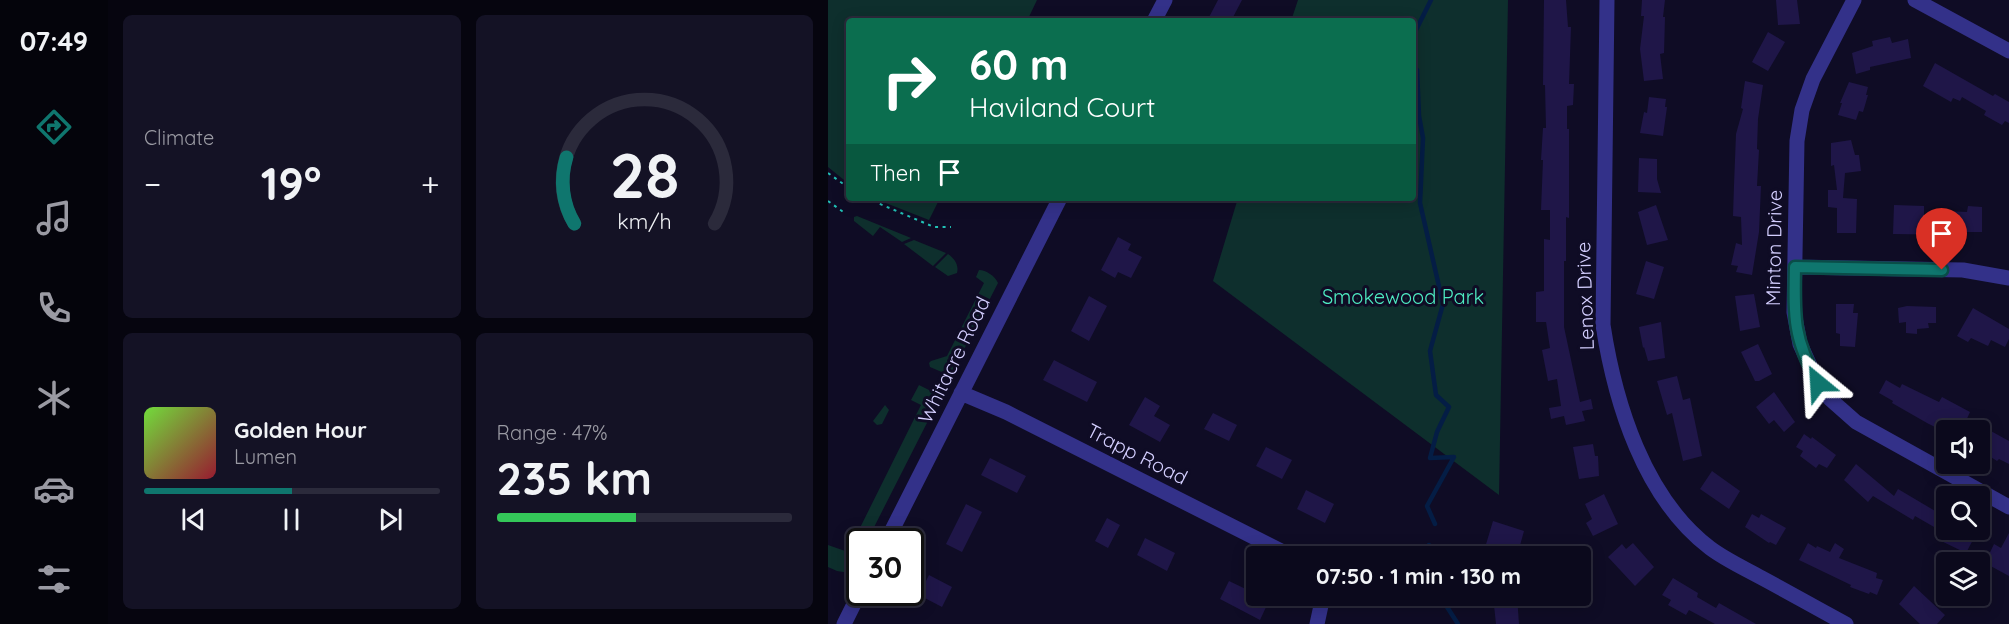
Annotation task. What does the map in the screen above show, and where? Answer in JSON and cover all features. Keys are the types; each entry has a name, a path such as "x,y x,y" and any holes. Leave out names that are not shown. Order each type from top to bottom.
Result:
{"street":[{"path":"1156,18 1165,0"},
{"name":"Lenox Drive","path":"1607,0 1603,325 1608,359 1626,422 1660,492 1674,513 1691,531 1710,548 1729,560 1846,624"},
{"name":"Minton Drive","path":"1854,0 1813,79 1802,110 1797,141 1794,312 1800,344 1808,365 1830,399 1856,422 2009,507"},
{"path":"1915,0 2009,51"},
{"name":"Whitacre Road","path":"893,528 1058,201"},
{"path":"1795,267 1963,270 2009,278"},
{"name":"Trapp Road","path":"961,393 1006,411 1271,546"},
{"path":"844,624 853,606"},
{"path":"1317,624 1321,606"}],"path":[{"path":"828,173 846,186"},
{"path":"828,201 846,214"},
{"path":"873,201 934,227 951,227"}],"green space":[{"path":"828,0 1037,0 1028,18 846,18 846,182 828,167"},
{"name":"Smokewood Park","path":"1298,0 1508,0 1499,495 1213,281 1237,201 1416,201 1416,18 1292,18"},
{"path":"881,201 938,201 929,220"},
{"path":"857,216 911,238 902,242 880,227 873,236 854,221 854,217"},
{"path":"914,240 946,253 933,266 904,244"},
{"path":"948,254 956,262 957,273 948,276 935,267"},
{"path":"979,270 990,274 998,283 956,365 951,372 944,373 930,367 929,363 947,356 984,283 976,277"},
{"path":"919,385 938,396 932,413 874,528 860,528 921,405 911,400"},
{"path":"885,405 889,410 882,424 877,425 873,421"},
{"path":"828,545 846,551 846,572 828,567"}],"building":[{"path":"1218,0 1242,0 1233,18 1209,18"},
{"path":"1544,0 1566,0 1568,27 1571,27 1569,84 1574,84 1573,105 1567,106 1569,218 1566,217 1564,327 1580,402 1591,399 1593,409 1582,411 1585,421 1566,425 1564,416 1551,419 1549,408 1561,406 1557,379 1548,381 1542,350 1550,348 1546,322 1536,322 1536,292 1544,291 1544,239 1550,240 1550,210 1541,210 1543,160 1541,160 1543,128 1546,128 1545,85 1543,85"},
{"path":"1642,0 1665,0 1664,53 1660,54 1663,79 1644,81 1640,49 1644,16 1641,16"},
{"path":"1776,0 1797,0 1800,24 1778,25"},
{"path":"1768,32 1785,42 1768,71 1752,62"},
{"path":"1890,37 1892,43 1908,39 1911,58 1870,67 1870,70 1856,74 1852,53 1873,46 1872,41"},
{"path":"1935,63 1993,96 1995,94 2009,102 2009,123 2005,121 2002,125 1984,115 1986,111 1962,97 1960,101 1953,98 1951,102 1923,86"},
{"path":"1745,81 1763,85 1758,119 1757,149 1759,150 1757,186 1761,186 1759,232 1752,275 1736,272 1738,266 1731,265 1736,243 1742,245 1741,217 1733,216 1736,134 1743,109 1741,108"},
{"path":"1849,82 1868,87 1863,112 1859,111 1856,120 1838,115 1842,103 1840,103"},
{"path":"1649,97 1666,99 1663,136 1640,133 1644,112 1647,113"},
{"path":"1851,140 1855,155 1859,155 1861,171 1845,173 1843,198 1857,199 1856,233 1837,233 1837,208 1828,207 1828,190 1837,190 1834,165 1831,166 1831,143"},
{"path":"1639,158 1657,159 1657,179 1661,193 1638,192"},
{"path":"1656,205 1668,240 1647,245 1638,212"},
{"path":"1894,205 1924,206 1924,216 1945,218 1945,211 1967,212 1968,206 1982,207 1982,232 1966,232 1966,235 1893,234"},
{"path":"1118,237 1131,244 1128,250 1142,257 1131,278 1118,272 1115,278 1101,270"},
{"path":"1646,261 1664,267 1654,299 1636,294"},
{"path":"1754,294 1760,327 1740,331 1735,296"},
{"path":"1089,296 1107,306 1089,341 1071,331"},
{"path":"1836,304 1854,304 1853,313 1858,313 1855,347 1840,346 1840,334 1836,333"},
{"path":"1936,307 1936,323 1928,323 1929,328 1917,329 1917,334 1906,333 1906,322 1899,323 1898,308"},
{"path":"1973,308 2009,329 2009,339 2005,347 1991,340 1988,346 1971,338 1968,342 1957,336"},
{"path":"1661,322 1665,358 1648,361 1639,327"},
{"path":"1758,344 1772,374 1755,381 1741,352"},
{"path":"1054,360 1097,382 1087,402 1043,380"},
{"path":"1677,376 1683,400 1690,398 1702,456 1683,461 1672,413 1667,415 1657,381"},
{"path":"1886,380 1900,388 1902,384 1939,402 1942,397 1970,412 1966,420 1936,420 1936,428 1892,403 1893,401 1879,393"},
{"path":"1774,392 1795,422 1784,432 1774,420 1769,424 1756,407"},
{"path":"1145,397 1160,406 1154,416 1170,425 1160,442 1129,425"},
{"path":"1213,413 1237,425 1229,441 1204,429"},
{"path":"1990,431 2009,441 2009,464 1999,459 1997,461 1990,456"},
{"path":"1804,434 1811,439 1812,437 1836,455 1827,468 1819,464 1816,468 1800,456 1803,451 1796,447"},
{"path":"1593,444 1595,456 1598,456 1599,476 1579,479 1573,447"},
{"path":"1266,447 1292,460 1282,479 1256,466"},
{"path":"990,458 1026,476 1017,493 981,475"},
{"path":"1856,464 1894,496 1898,489 1936,511 1936,528 1915,516 1913,520 1873,496 1868,502 1844,480"},
{"path":"1712,471 1740,491 1729,509 1700,489"},
{"path":"1306,490 1334,504 1325,523 1297,509"},
{"path":"1604,494 1618,524 1593,536 1586,523 1592,519 1585,504"},
{"path":"966,504 982,512 962,552 946,544"},
{"path":"1752,514 1759,518 1761,514 1786,528 1776,545 1745,527"},
{"path":"1107,518 1120,525 1108,548 1095,541"},
{"path":"1493,521 1524,531 1520,546 1486,546"},
{"path":"2009,533 2009,576 1990,566 1990,552 1994,544 2001,548"},
{"path":"1145,538 1175,553 1167,571 1137,555"},
{"path":"1939,540 1973,540 1967,552"},
{"path":"1633,543 1654,567 1635,586 1608,557 1622,544 1626,549"},
{"path":"1808,543 1830,552 1835,543 1844,549 1839,558 1877,573 1876,578 1883,580 1877,595 1850,587 1851,585 1799,560"},
{"path":"929,575 952,587 942,607 924,598 924,585"},
{"path":"1673,578 1698,593 1697,597 1716,608 1719,603 1756,624 1715,624 1689,610 1686,615 1668,605 1671,600 1662,595"},
{"path":"1229,581 1246,589 1246,606 1267,606 1260,620 1220,599"},
{"path":"1914,586 1945,615 1937,624 1920,624 1899,604"},
{"path":"1494,606 1518,606 1519,624 1496,624"}],"waterway":[{"path":"1416,30 1431,0"},
{"path":"1416,68 1423,138 1420,203 1443,304 1430,351 1436,395 1449,407 1437,432 1430,458 1454,457 1427,506 1435,524"},
{"path":"1446,606 1458,624"}],"route":[{"path":"1818,383 1808,365 1796,327 1795,267 1942,270"}]}
